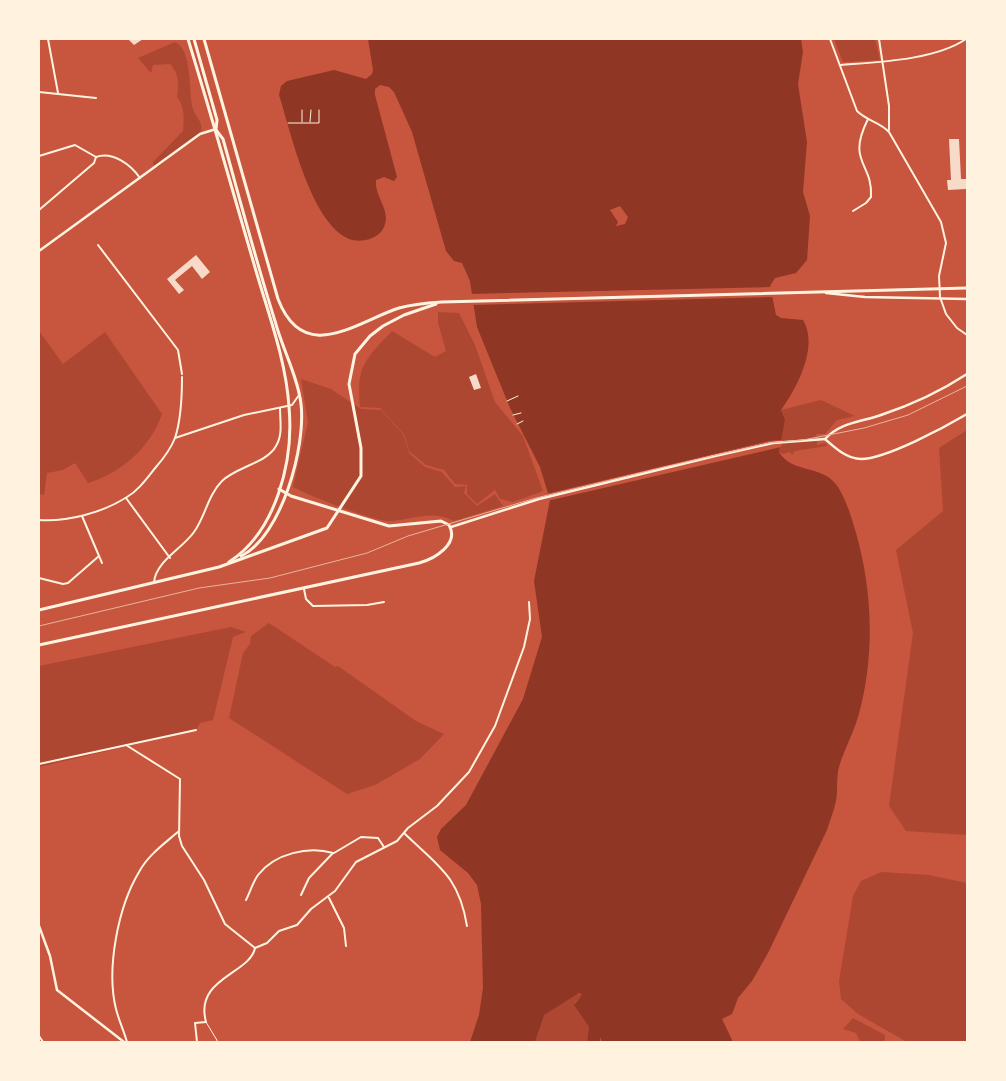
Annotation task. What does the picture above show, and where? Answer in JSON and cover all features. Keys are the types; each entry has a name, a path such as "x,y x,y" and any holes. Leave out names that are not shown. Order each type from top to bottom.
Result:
{"main road":[{"path":"188,39 216,129 277,345 289,406 288,446 279,489 259,533 251,544 234,559"},
{"path":"194,39 217,120 216,129 224,139 278,333 299,394 302,431 288,486 262,540 248,552 219,567"},
{"path":"204,39 216,73 278,298 285,313 294,324 310,334 329,336 349,330 398,308 442,302 967,288"},
{"path":"39,251 200,134 216,129"},
{"path":"815,292 865,297 965,299"},
{"path":"39,610 219,567 322,531 332,524 361,476 362,458 348,384 355,354 370,336 383,326 404,315 442,302"},
{"path":"279,489 285,494 365,520 396,526 441,521 453,526 539,498 715,456 773,444 825,439 845,425 880,415 918,400 967,374"},
{"path":"825,439 843,453 861,459 880,455 967,414"},
{"path":"39,645 304,589 430,560 447,546 453,526"},
{"path":"39,926 50,956 55,988 68,1000 126,1042"}],"street":[{"path":"48,39 58,93"},
{"path":"830,39 858,111 889,132 940,222 946,243 939,276 940,297 946,314 967,335"},
{"path":"878,39 889,106 889,132"},
{"path":"841,65 883,62 950,48 966,39"},
{"path":"39,92 96,98"},
{"path":"853,211 863,206 871,197 867,176 858,152 862,130 868,119"},
{"path":"39,156 75,145 96,157 102,155 119,160 131,167 140,178"},
{"path":"39,210 94,163 96,157"},
{"path":"39,520 57,521 82,516 126,498 146,479 175,438 182,394 182,376 178,350 98,244"},
{"path":"175,438 244,415 289,406 294,404 299,394"},
{"path":"154,582 158,569 195,531 221,482 266,457 277,445 281,431 280,408"},
{"path":"126,498 170,558"},
{"path":"82,516 102,562"},
{"path":"39,578 63,584 68,583 99,556"},
{"path":"304,589 306,599 313,606 367,605 384,602"},
{"path":"197,1042 194,1023 206,1022 205,1006 221,979 252,956 255,948 267,943 279,931 297,925 311,910 329,898 356,862 395,843 404,833 437,806 469,772 495,726 524,647 530,619 529,602"},
{"path":"39,764 196,730"},
{"path":"126,745 180,779 179,831 182,846 204,880 225,924 255,948"},
{"path":"126,1042 116,1008 112,977 116,931 125,908 126,897 138,873 156,850 179,831"},
{"path":"404,833 452,880 463,902 467,926"},
{"path":"301,895 309,878 334,854 365,837 378,838 384,847"},
{"path":"246,900 258,875 273,862 305,850 334,854"},
{"path":"329,898 344,928 346,946"},
{"path":"39,1036 43,1042"}],"lane":[{"path":"206,1022 218,1042"}],"path":[{"path":"302,110 302,123"},
{"path":"310,123 311,110"},
{"path":"288,123 319,123 319,110"},
{"path":"507,401 518,396"},
{"path":"513,415 521,413"},
{"path":"517,424 524,421"}],"shaded area":[{"path":"368,39 801,39 803,52 798,84 807,142 803,192 810,216 807,260 796,273 775,278 770,286 776,315 781,318 803,320 809,342 799,379 781,410 785,420 779,452 792,464 824,475 838,487 844,498 856,533 866,579 870,625 869,648 867,671 858,717 839,767 836,801 827,830 768,953 752,981 738,998 732,1014 722,1019 733,1042 602,1042 600,1037 600,1042 587,1042 589,1027 574,1005 582,995 579,993 544,1015 535,1042 470,1042 479,1015 483,988 481,904 477,885 468,873 440,850 437,837 441,829 466,805 523,699 542,637 534,581 550,500 540,467 510,408 477,327 470,281 462,263 454,261 446,251 412,132 394,92 389,87 380,85 375,89 397,177 394,181 384,177 376,180 377,191 386,219 380,233 375,237 365,240 348,238 332,227 319,208 308,184 279,95 281,86 287,81 334,70 366,79 372,74","holes":["620,206 628,217 625,224 616,226 618,222 610,210"]},
{"path":"834,39 875,39 880,60 843,62"},
{"path":"175,42 181,46 185,53 193,109 201,124 201,130 200,134 158,167 153,165 153,162 183,131 183,109 177,97 178,79 170,64 153,65 151,73 138,58"},
{"path":"438,312 459,313 475,345 495,402 523,436 543,491 513,502 500,499 495,490 477,504 467,494 467,485 455,484 444,470 426,465 409,451 404,434 380,408 360,407 360,382 364,364 392,331 435,357 446,351 438,323"},
{"path":"39,331 63,364 105,332 162,414 150,438 123,466 100,479 88,483 75,463 63,470 47,473 44,495 39,494"},
{"path":"301,379 331,389 361,409 381,410 403,434 409,453 425,467 442,472 455,487 466,486 464,493 477,506 495,494 503,506 454,521 430,515 389,521 356,513 293,487 308,422"},
{"path":"821,400 855,416 837,420 825,434 816,434 817,445 826,443 827,446 795,451 792,455 790,452 783,454 779,452 785,420 781,410"},
{"path":"967,430 967,835 906,831 889,806 913,633 896,550 943,511 939,448"},
{"path":"269,623 335,667 338,666 416,721 444,734 420,759 375,785 347,794 229,718 243,653 250,644 251,636"},
{"path":"231,627 246,632 233,637 213,720 200,723 196,730 39,767 39,666"},
{"path":"881,872 929,875 967,883 967,1042 907,1042 858,1014 841,999 839,981 853,896 861,881"},
{"path":"577,994 583,995 575,1002 576,1008 589,1027 587,1042 535,1042 543,1015"},
{"path":"853,1018 885,1035 885,1040 883,1042 860,1042 856,1033 843,1029"}],"pier":[{"path":"773,287 774,297 471,305 469,294"},
{"path":"783,440 781,447 547,501 546,494 769,441"}],"building":[{"path":"128,39 143,39 134,45"},
{"path":"949,139 959,139 961,179 966,179 966,189 948,190 947,180 951,180"},
{"path":"196,255 210,272 202,279 192,266 175,280 184,290 179,294 167,279"},
{"path":"476,374 481,388 474,390 469,377"}],"railway":[{"path":"39,626 199,588 270,578 367,553 408,536 536,498 664,467 769,443 803,440 864,428 908,415 967,386"}]}
